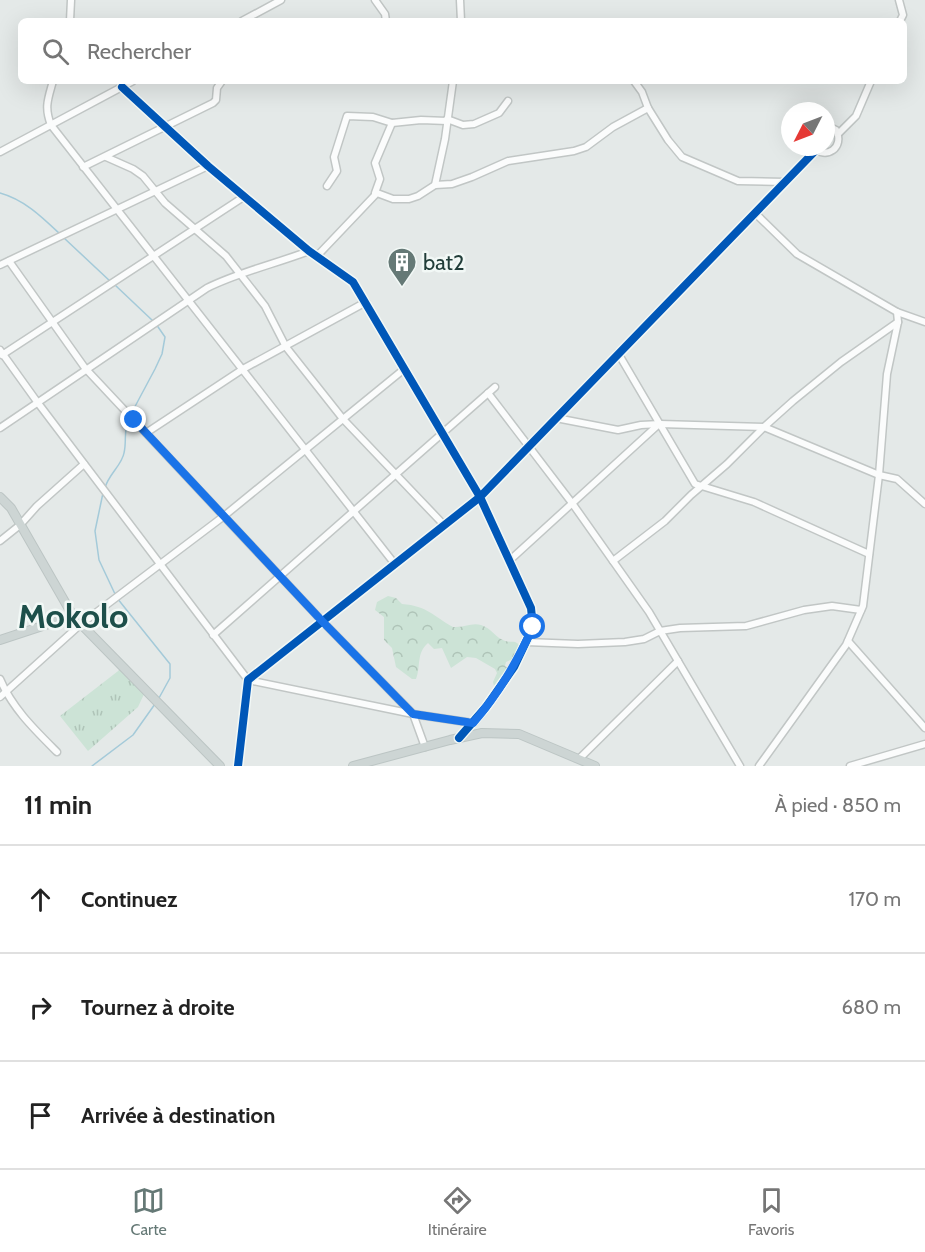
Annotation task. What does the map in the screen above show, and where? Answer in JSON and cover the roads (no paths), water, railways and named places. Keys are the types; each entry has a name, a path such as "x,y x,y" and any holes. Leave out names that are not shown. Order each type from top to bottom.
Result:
{"main road":[{"path":"0,497 11,508 73,616 219,766"},
{"path":"0,640 73,616"},
{"path":"353,766 459,738 482,734 519,734 595,766"}],"street":[{"path":"70,18 71,0"},
{"path":"247,18 280,0"},
{"path":"375,0 386,18"},
{"path":"460,0 461,18"},
{"path":"899,0 903,15 902,18"},
{"path":"52,84 46,104 46,112 51,125 394,563"},
{"path":"0,152 127,84"},
{"path":"83,167 215,102 220,84"},
{"path":"435,185 453,84"},
{"path":"636,84 648,108 682,158 738,181 785,182"},
{"path":"838,134 856,116 868,84"},
{"path":"122,87 208,166 309,250 352,282 480,497 531,608 533,627 514,667 486,707 459,738"},
{"path":"327,186 336,171 334,156 347,116 373,117 392,123 447,120 463,125 474,124 499,113 508,101"},
{"path":"375,193 378,192 393,199 409,199 435,185 452,184 514,159 582,148 648,108"},
{"path":"317,256 375,193 380,179 375,163 392,123"},
{"path":"835,129 839,140 835,148"},
{"path":"238,766 248,680 480,497 808,156"},
{"path":"106,157 139,172 146,178 154,192 216,246 241,273 265,306 286,347 343,419 444,525"},
{"path":"0,265 208,166"},
{"path":"244,196 1,353 248,680 413,714 473,723"},
{"path":"754,213 797,254 897,312 925,322"},
{"path":"0,428 85,368 215,284 241,273 273,265 309,250"},
{"path":"9,261 85,368 322,621 413,714 424,747"},
{"path":"146,433 243,369 366,302"},
{"path":"759,766 848,641 861,610 879,475 887,374 898,322 897,312"},
{"path":"613,561 665,521 728,464 764,427 841,362 898,322"},
{"path":"618,353 695,484 754,502 869,554"},
{"path":"3,695 81,624 224,516 403,370"},
{"path":"213,635 495,387"},
{"path":"488,393 529,445 613,561 660,631 740,766"},
{"path":"556,418 618,430 641,424 764,427 879,475 897,479 925,504"},
{"path":"509,561 660,424"},
{"path":"0,541 84,464"},
{"path":"526,642 578,644 625,642 644,639 660,631 681,628 746,626 804,609 832,606 861,610"},
{"path":"848,641 925,728"},
{"path":"579,759 678,661"},
{"path":"0,679 3,695 57,752"},
{"path":"850,766 925,744"}],"waterway":[{"path":"0,193 25,205 61,235"},
{"path":"64,238 111,282"},
{"path":"115,285 153,321"},
{"path":"131,414 162,354 165,337 156,324"},
{"path":"105,488 123,457 129,419"},
{"path":"103,493 95,531 99,560 115,594"},
{"path":"117,598 170,664 170,678 159,698"},
{"path":"92,766 133,735 155,704"}],"place":[{"name":"bat2","path":"402,288"}],"district":[{"name":"Mokolo","path":"73,616"}]}
